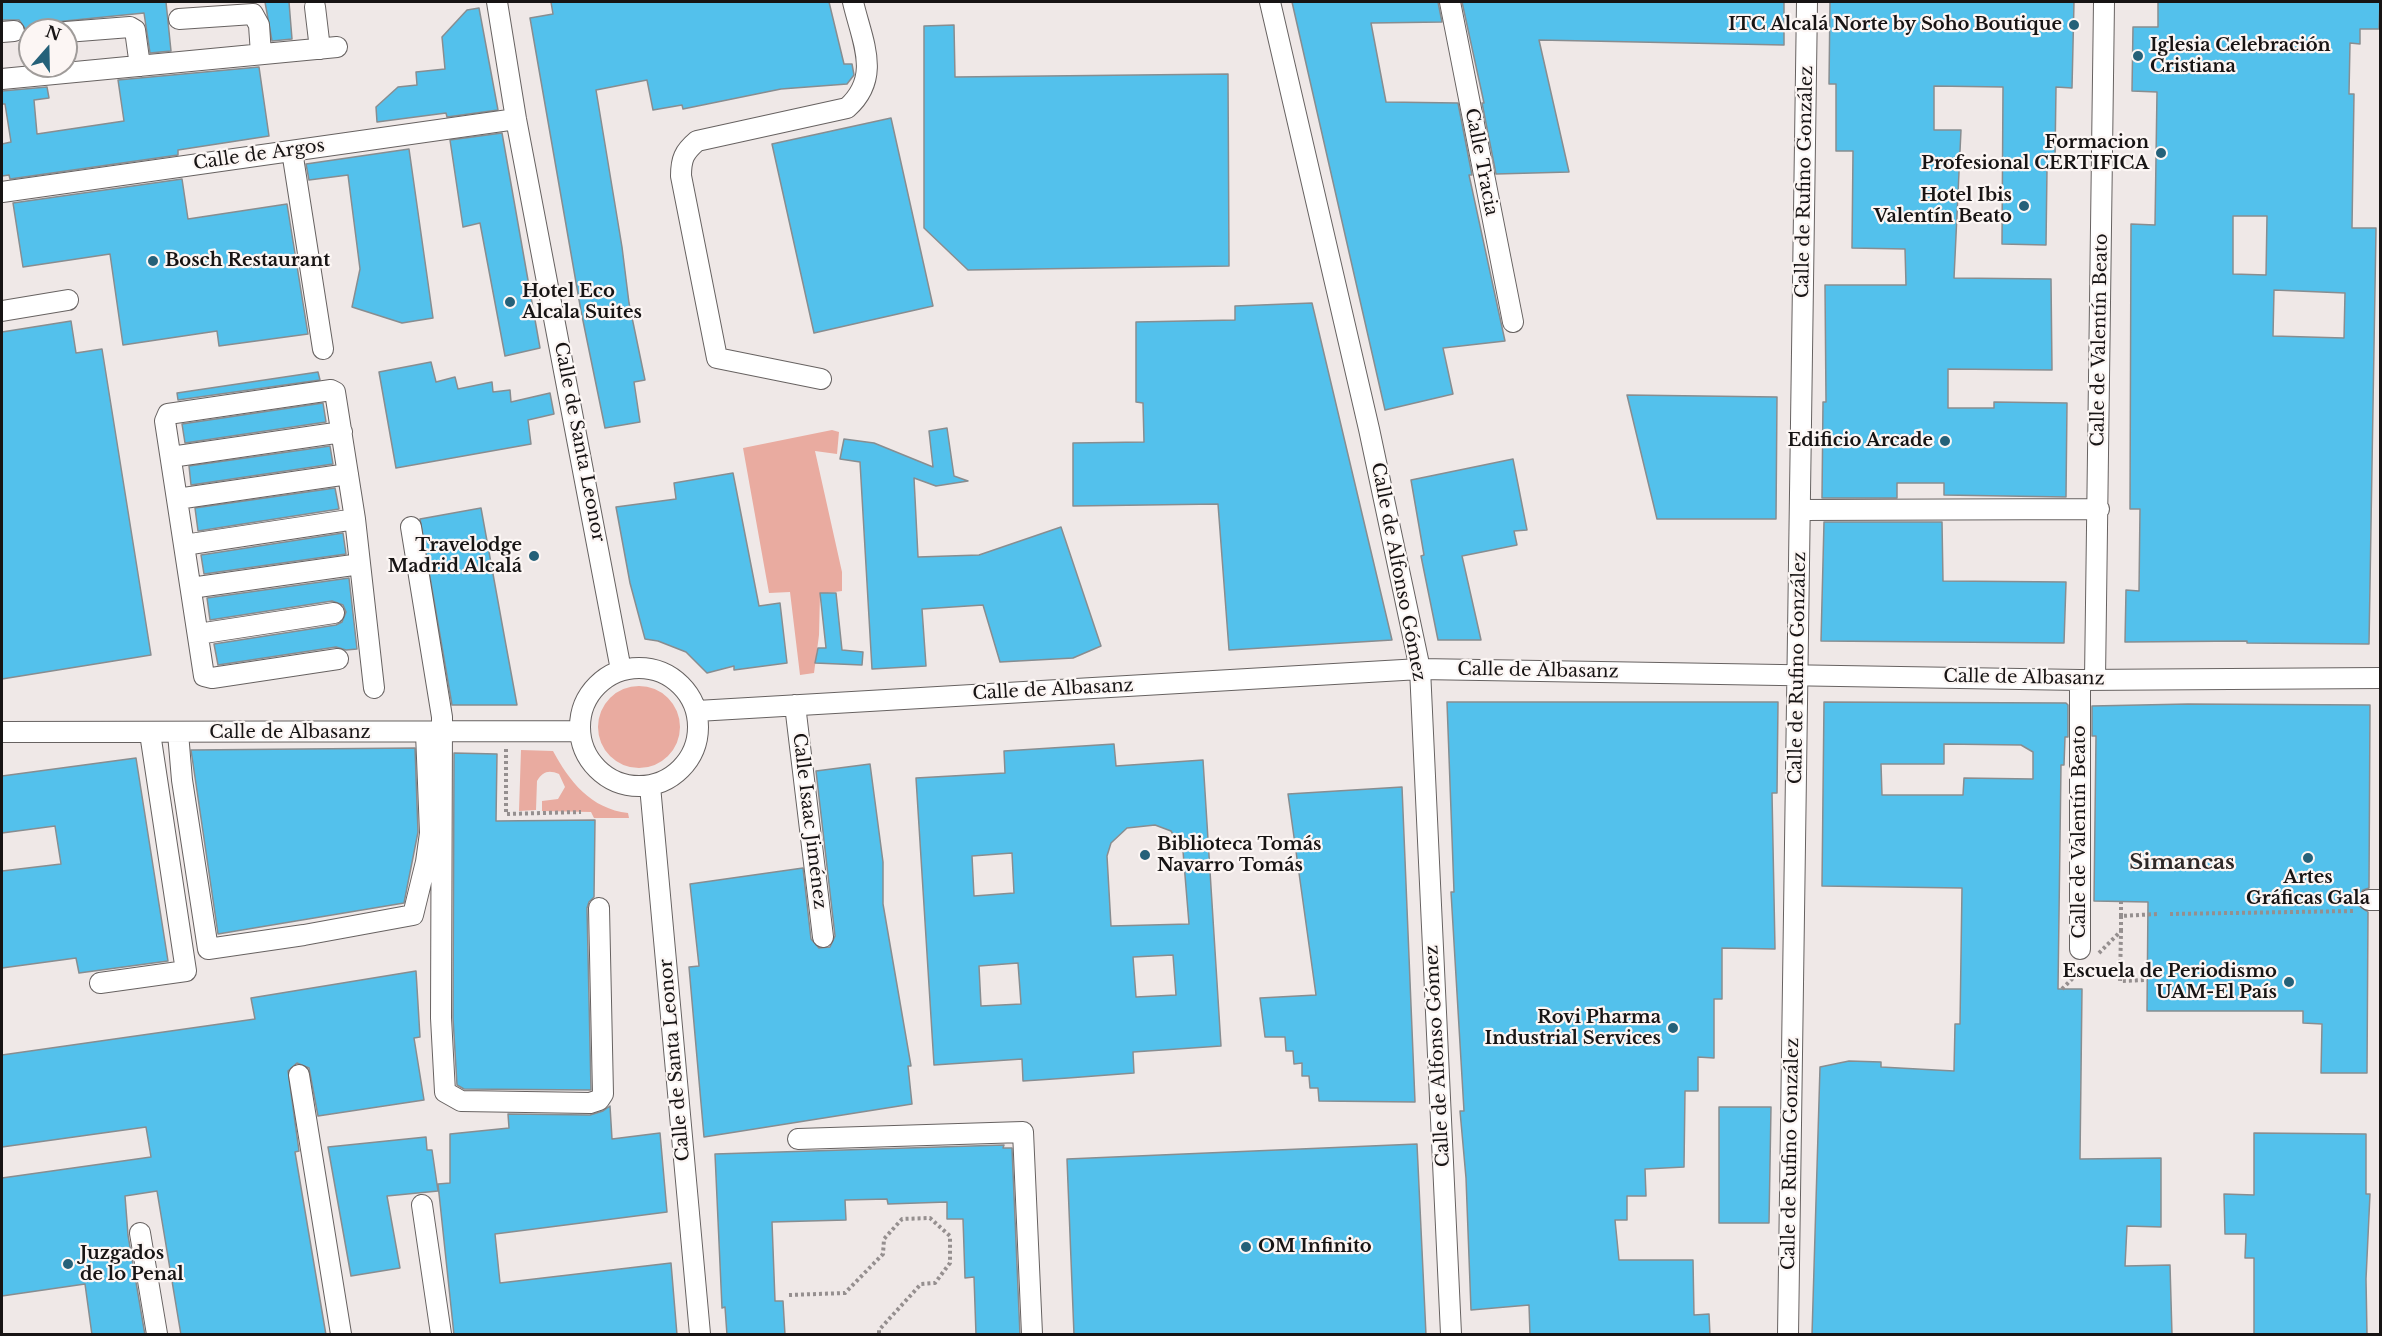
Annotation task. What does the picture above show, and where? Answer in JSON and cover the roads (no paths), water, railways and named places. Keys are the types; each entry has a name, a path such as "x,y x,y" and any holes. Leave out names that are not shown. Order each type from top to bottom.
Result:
{"street":[{"name":"Calle de Santa Leonor","path":"497,2 516,119 621,670"},
{"path":"820,379 717,358 681,176 681,161 686,150 697,141 847,108 860,96 868,78 853,2"},
{"name":"Calle de Alfonso Gómez","path":"1270,2 1369,429 1420,669 1451,1335"},
{"name":"Calle Tracia","path":"1450,2 1513,322"},
{"name":"Calle de Rufino González","path":"1788,1335 1807,2"},
{"name":"Calle de Valentín Beato","path":"2088,956 2087,679 2099,509 2104,2"},
{"path":"2,79 328,48 315,7"},
{"path":"179,19 253,14 259,25 261,54"},
{"path":"78,31 130,27 135,30 140,66"},
{"name":"Calle de Argos","path":"2,192 516,119"},
{"path":"292,151 323,349"},
{"path":"2,311 68,300"},
{"path":"338,659 208,678 204,676 165,421 168,414 331,390 336,396 355,519 374,688"},
{"path":"171,457 342,432"},
{"path":"177,499 348,474"},
{"path":"1801,510 2099,509"},
{"path":"184,545 355,519"},
{"path":"411,527 434,733 445,1092 461,1101 590,1102 598,1100 603,1094 599,908"},
{"path":"191,588 360,564"},
{"path":"198,634 334,613"},
{"path":"640,667 659,671 676,680 689,694 697,711 699,730 694,750 684,766 669,779 650,786 630,786 611,780 603,774 595,767 584,750 579,731 581,711 590,693 604,678 621,670 640,667"},
{"name":"Calle de Albasanz","path":"697,711 1420,669 2087,679 2380,678"},
{"name":"Calle Isaac Jiménez","path":"795,705 823,937"},
{"name":"Calle de Albasanz","path":"2,732 579,731"},
{"path":"100,983 186,971 150,733"},
{"path":"178,733 182,780 208,948 304,935 413,915 426,862 430,833 434,733"},
{"name":"Calle de Santa Leonor","path":"650,786 700,1335"},
{"path":"299,1075 341,1335"},
{"path":"798,1139 1023,1132 1032,1335"},
{"path":"422,1205 441,1335"},
{"path":"140,1233 157,1335"}],"place":[{"name":"ITC Alcalá Norte by Soho Boutique","path":"2074,25"},
{"name":"Iglesia Celebración Cristiana","path":"2138,56"},
{"name":"Formacion Profesional CERTIFICA","path":"2161,153"},
{"name":"Hotel Ibis Valentín Beato","path":"2024,206"},
{"name":"Bosch Restaurant","path":"153,261"},
{"name":"Hotel Eco Alcala Suites","path":"510,302"},
{"name":"Edificio Arcade","path":"1945,441"},
{"name":"Travelodge Madrid Alcalá","path":"534,556"},
{"name":"Biblioteca Tomás Navarro Tomás","path":"1145,855"},
{"name":"Artes Gráficas Gala","path":"2308,858"},
{"name":"Escuela de Periodismo UAM-El País","path":"2289,982"},
{"name":"Rovi Pharma Industrial Services","path":"1673,1028"},
{"name":"OM Infinito","path":"1246,1247"},
{"name":"Juzgados de lo Penal","path":"68,1264"}],"district":[{"name":"Simancas","path":"2182,863"}]}
